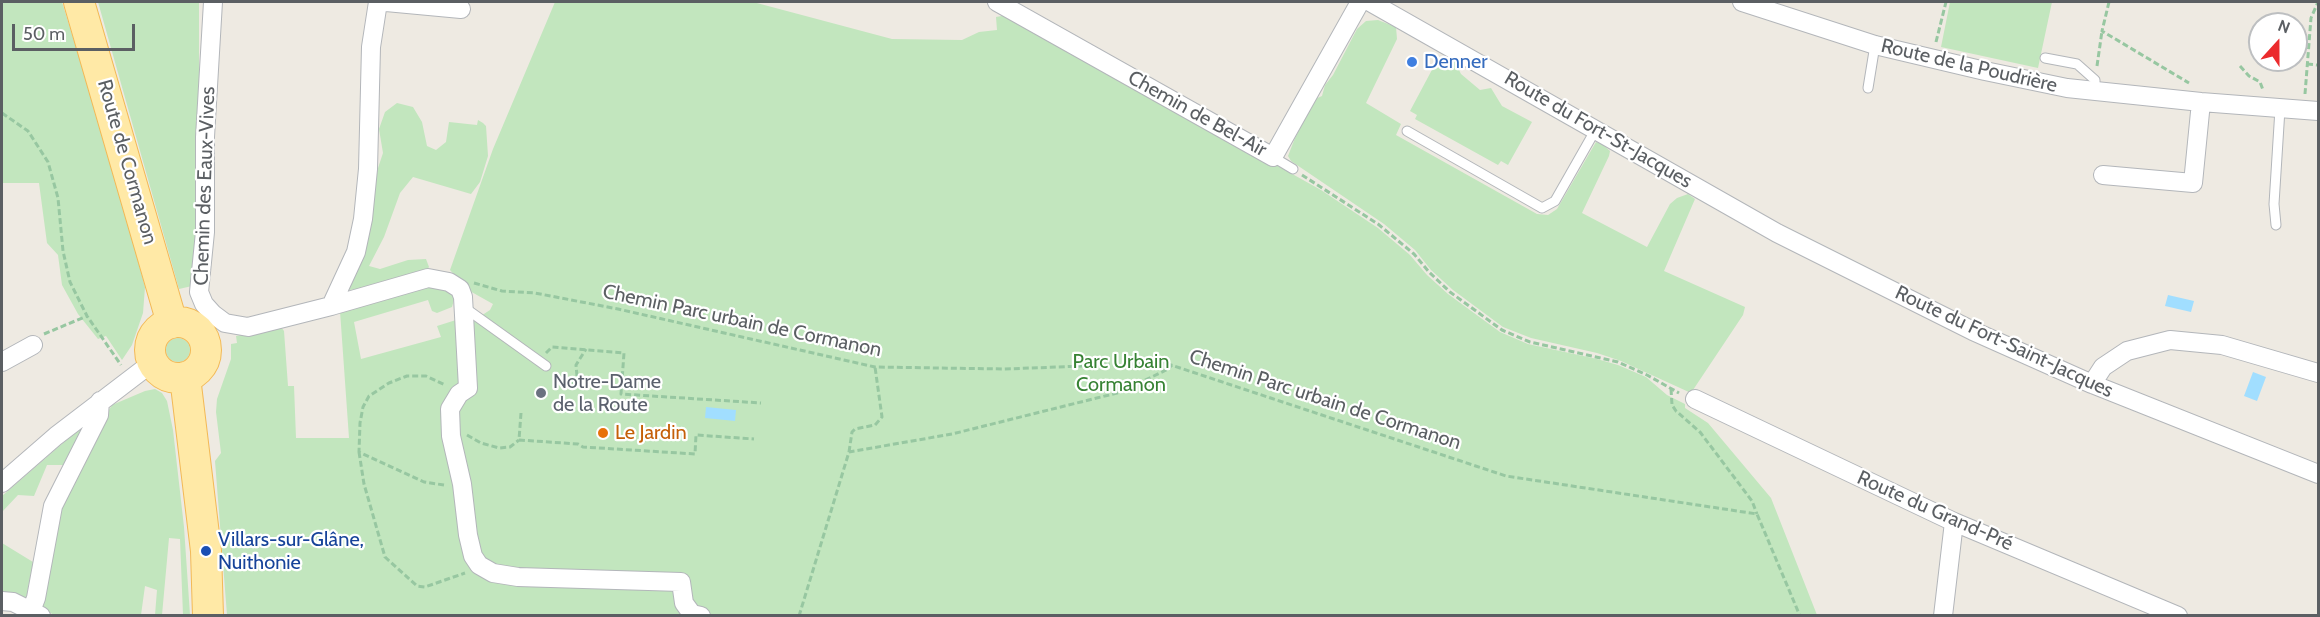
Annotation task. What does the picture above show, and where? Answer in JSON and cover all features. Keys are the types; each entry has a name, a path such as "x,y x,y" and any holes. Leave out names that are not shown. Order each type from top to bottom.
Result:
{"main road":[{"name":"Route de Cormanon","path":"79,2 172,323"},
{"path":"172,323 183,323 192,327 201,335 205,344 204,361 199,369 184,377 175,378 164,374 153,362 150,351 152,340 163,327 172,323"},
{"path":"184,377 206,551 208,615"}],"street":[{"name":"Chemin des Eaux-Vives","path":"213,2 205,137 205,232 199,292 204,304 213,315 225,322 248,327 428,278 436,278 455,286"},
{"path":"331,306 356,252 363,219 368,169 371,47 378,2"},
{"path":"386,2 461,9"},
{"name":"Chemin de Bel-Air","path":"997,2 1273,157 1360,2"},
{"name":"Route du Fort-St-Jacques","path":"1370,2 1700,189"},
{"name":"Route de la Poudrière","path":"1742,2 1875,45 1984,72 2067,88 2095,85 2201,102 2311,111"},
{"path":"2103,175 2193,183 2201,102"},
{"name":"Route du Fort-Saint-Jacques","path":"1700,189 1777,233 1973,331 2092,384 2319,474"},
{"path":"455,286 463,297 468,388 459,394 450,409 451,431 462,484 468,535 473,556 479,565 493,573 518,577 681,582 684,603 692,614 701,615"},
{"path":"2092,384 2103,367 2127,351 2170,340 2222,345 2319,374"},
{"path":"2,362 29,346"},
{"path":"2,483 100,402 153,362"},
{"name":"Route du Grand-Pré","path":"1695,399 1954,522 2168,614"},
{"path":"2,601 13,602 36,613 53,506 99,415 100,402"},
{"path":"1943,615 1954,522"}],"lane":[{"path":"1868,88 1875,45"},
{"path":"2045,58 2077,64 2095,85"},
{"path":"2270,108 2276,225"},
{"path":"1407,131 1542,208 1555,201 1596,129"},
{"path":"1273,157 1293,169"},
{"path":"464,307 542,364"}],"path":[{"path":"1932,58 1946,2"},
{"path":"2095,85 2102,31 2109,2"},
{"path":"2308,52 2311,18 2319,2"},
{"path":"2102,31 2190,83 2201,102"},
{"path":"2241,66 2249,76 2260,82 2270,108"},
{"path":"2308,72 2311,111"},
{"path":"2,112 28,131 48,162 58,198 63,251 70,282 87,316 122,365 127,381"},
{"path":"1293,169 1378,224 1414,254 1450,292 1502,330 1530,342 1618,362 1695,399"},
{"name":"Chemin Parc urbain de Cormanon","path":"455,286 472,282 502,291 535,293 608,307 875,368 1004,369 1154,363 1172,365 1506,476 1757,514"},
{"path":"29,346 28,342 87,316"},
{"path":"591,386 559,383 555,373 542,364 552,347 624,353 621,394 761,403"},
{"path":"573,384 577,376 579,359 586,349"},
{"path":"849,452 952,434 1121,392 1172,365"},
{"path":"799,615 849,452 852,432 855,429 875,425 882,417 875,368"},
{"path":"459,394 442,382 426,376 407,376 389,383 369,396 363,407 359,452 364,484 385,557 417,586 425,587 473,570 479,565"},
{"path":"1671,389 1672,405 1676,411 1700,432 1752,501 1800,615"},
{"path":"519,440 521,413"},
{"path":"451,431 462,432 481,443 499,448 510,447 519,440 578,444 583,447 695,454 696,435 754,439"},
{"path":"359,452 424,482 439,485 462,484"}],"green space":[{"path":"2,2 62,2 111,160 145,287 143,313 132,345 122,360 106,336 98,339 78,314 62,285 58,255 47,243 39,183 2,183"},
{"path":"98,2 199,2 199,244 192,286 179,289"},
{"name":"Parc Urbain Cormanon","path":"555,2 753,2 892,39 962,40 979,32 997,30 996,17 1007,15 1321,190 1378,228 1410,255 1448,294 1500,332 1528,344 1618,365 1646,377 1667,395 1685,404 1685,408 1708,423 1771,498 1817,615 227,615 215,461 221,453 216,412 217,399 231,359 231,344 237,343 236,336 281,327 284,331 288,386 294,386 296,438 349,438 340,311 426,286 442,286 455,296 452,307 437,313 432,311 428,300 354,322 361,359 441,337 437,326 456,320 467,325 490,310 493,304 468,290 450,270 493,149"},
{"path":"1950,2 2052,2 2038,68 1941,47"},
{"path":"1378,20 1396,27 1397,39 1366,103 1401,124 1396,135 1537,214 1548,215 1557,209 1596,142 1602,144 1610,151 1609,156 1582,213 1647,247 1670,204 1677,198 1688,194 1695,199 1664,271 1745,307 1743,315 1691,393 1621,361 1597,353 1531,338 1503,327 1453,290 1431,270 1415,250 1384,224 1291,161 1288,156 1295,138 1315,99 1322,96 1325,85 1333,75 1357,29 1366,21"},
{"path":"1442,56 1453,58 1461,74 1480,90 1491,88 1502,106 1532,122 1508,165 1501,161 1498,165 1415,119 1417,115 1410,111 1434,66"},
{"path":"397,103 413,107 422,122 427,146 436,150 446,142 449,122 477,125 478,120 486,126 488,156 480,182 471,194 413,177 400,193 384,237 369,266 380,269 408,260 426,259 429,267 424,274 374,287 349,290 355,276 371,189 383,153 379,129 385,112"},
{"path":"178,338 186,342 190,350 186,358 178,362 170,358 166,350 170,342"},
{"path":"155,389 162,393 167,401 173,430 184,527 190,615 183,615 180,539 169,538 162,615 155,615 157,590 145,586 141,615 54,615 42,608 41,603 56,510 71,474 112,405"},
{"path":"86,423 89,424 63,465 47,465 34,496 18,495 2,512 2,496"},
{"path":"2,543 33,562 26,599 2,597"}],"water":[{"path":"2168,295 2194,301 2191,312 2165,306"},
{"path":"2253,372 2266,377 2257,401 2244,396"},
{"path":"706,407 736,410 735,421 705,418"}],"place":[{"name":"Denner","path":"1412,62"},
{"name":"Notre-Dame de la Route","path":"541,393"},
{"name":"Le Jardin","path":"603,433"},
{"name":"Villars-sur-Glâne, Nuithonie","path":"206,551"}]}
